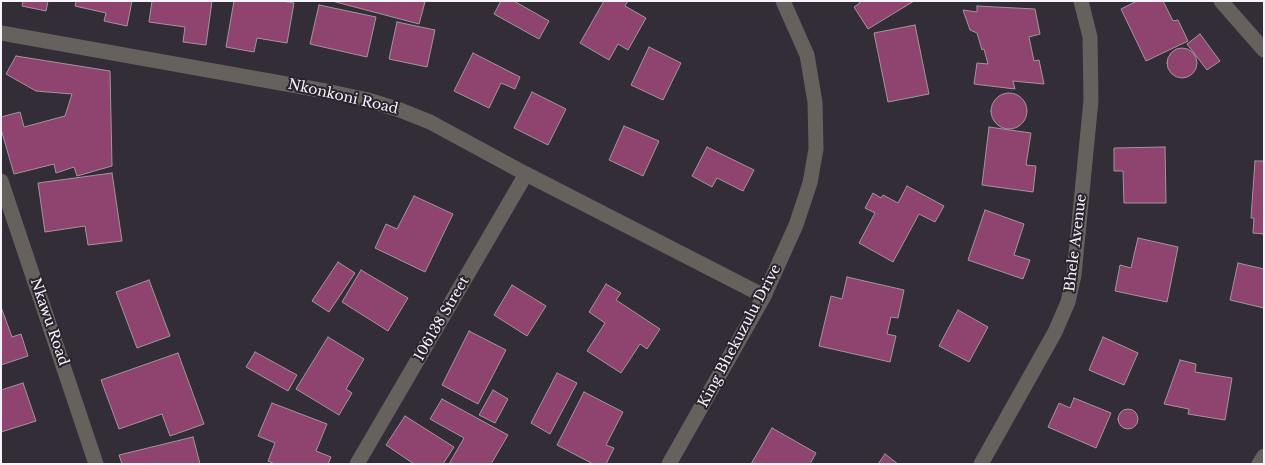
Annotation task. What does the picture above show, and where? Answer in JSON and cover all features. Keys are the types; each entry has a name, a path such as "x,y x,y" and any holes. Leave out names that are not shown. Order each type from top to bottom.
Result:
{"street":[{"name":"King Bhekuzulu Drive","path":"669,464 764,296 796,225 810,182 816,149 815,102 807,55 783,1"},
{"name":"Bhele Avenue","path":"981,464 1056,332 1068,302 1072,284 1090,100 1090,37 1081,1"},
{"path":"1221,1 1264,50"},
{"name":"Nkonkoni Road","path":"1,33 331,92 368,100 400,110 430,122 526,174 764,296"},
{"name":"106138 Street","path":"357,464 526,174"},
{"name":"Nkawu Road","path":"1,181 96,464"},
{"path":"1259,464 1264,456"}],"building":[{"path":"23,1 48,1 46,11 22,6"},
{"path":"76,1 132,1 127,26 104,21 106,13 75,6"},
{"path":"152,1 212,1 206,45 183,42 185,27 149,22"},
{"path":"234,1 282,1 294,3 287,43 257,38 254,52 226,47"},
{"path":"332,1 421,1 425,2 419,24"},
{"path":"501,1 514,1 549,21 539,39 494,14"},
{"path":"604,1 628,1 625,6 646,18 628,50 618,44 609,60 580,43"},
{"path":"859,1 914,1 868,29 854,7 860,3"},
{"path":"1137,1 1163,1 1173,21 1178,20 1188,41 1146,61 1121,9"},
{"path":"319,5 376,17 367,57 310,44"},
{"path":"977,6 1035,9 1040,34 1029,37 1034,61 1039,60 1044,84 1013,81 1015,89 974,84 977,63 988,64 977,33 970,30 963,10 977,12"},
{"path":"397,22 435,30 427,67 389,59"},
{"path":"915,25 929,94 888,102 874,33"},
{"path":"1200,34 1220,61 1207,70 1187,44"},
{"path":"649,47 681,63 663,100 631,85"},
{"path":"1182,48 1188,49 1196,57 1196,69 1188,77 1182,78 1176,77 1168,69 1167,63 1168,57 1176,49"},
{"path":"473,53 520,77 515,89 501,83 489,108 454,91"},
{"path":"16,56 110,71 112,166 77,176 74,167 56,173 54,164 14,174 1,129 1,117 20,112 24,127 65,116 72,94 36,91 6,74"},
{"path":"532,92 566,109 548,145 514,128"},
{"path":"1009,93 1016,94 1022,98 1026,104 1026,118 1022,124 1016,128 1009,129 1002,128 996,124 992,118 991,111 992,104 996,98 1002,94"},
{"path":"624,126 659,141 643,176 609,160"},
{"path":"989,127 1031,133 1026,165 1036,166 1033,192 982,185"},
{"path":"707,147 754,170 743,191 717,178 712,187 692,176"},
{"path":"1165,147 1166,203 1124,203 1123,171 1114,171 1114,148"},
{"path":"1255,161 1264,161 1264,234 1253,233 1254,218 1251,218"},
{"path":"112,173 122,241 88,245 85,226 45,232 38,183"},
{"path":"907,186 944,206 935,222 919,214 893,262 859,243 875,213 865,208 873,193 881,198 883,195 898,203"},
{"path":"414,196 453,214 425,272 375,248 386,224 397,229"},
{"path":"985,210 1024,224 1014,255 1030,260 1023,279 968,260"},
{"path":"1138,238 1178,247 1167,302 1115,291 1120,265 1131,268"},
{"path":"338,262 355,273 329,312 312,301"},
{"path":"1238,263 1264,269 1264,308 1230,300"},
{"path":"361,270 408,298 388,331 342,302"},
{"path":"847,277 904,290 898,318 891,317 887,334 896,336 890,362 819,346 831,296 842,299"},
{"path":"149,280 170,336 137,348 116,292"},
{"path":"606,284 621,293 616,300 660,329 647,349 640,344 621,373 587,351 605,323 589,312"},
{"path":"512,285 546,306 527,336 494,315"},
{"path":"1,307 12,337 21,334 28,356 1,365"},
{"path":"958,310 988,327 969,362 939,346"},
{"path":"469,331 506,350 478,404 442,385"},
{"path":"328,337 364,359 346,389 352,393 339,415 296,389"},
{"path":"1103,337 1138,353 1124,385 1089,370"},
{"path":"255,352 297,375 288,391 246,367"},
{"path":"178,353 204,424 170,436 162,414 119,429 101,380"},
{"path":"1180,360 1196,364 1195,372 1232,378 1225,420 1188,414 1189,409 1164,404"},
{"path":"557,373 577,383 550,434 531,423"},
{"path":"23,383 36,421 1,432 1,390"},
{"path":"493,390 508,399 495,423 479,415"},
{"path":"584,392 623,412 606,445 614,448 606,464 593,464 557,445"},
{"path":"1074,398 1111,413 1096,448 1048,427 1059,403 1070,408"},
{"path":"442,399 508,435 491,464 449,464 464,438 430,419"},
{"path":"272,403 327,424 316,451 331,457 328,464 275,464 268,461 275,443 258,436"},
{"path":"1128,409 1135,412 1138,419 1135,426 1128,429 1121,426 1118,419 1121,412"},
{"path":"405,416 454,447 443,464 414,464 386,445"},
{"path":"772,428 816,453 810,464 751,464"},
{"path":"193,437 200,464 122,464 119,455"},
{"path":"885,454 898,464 878,464"}]}
